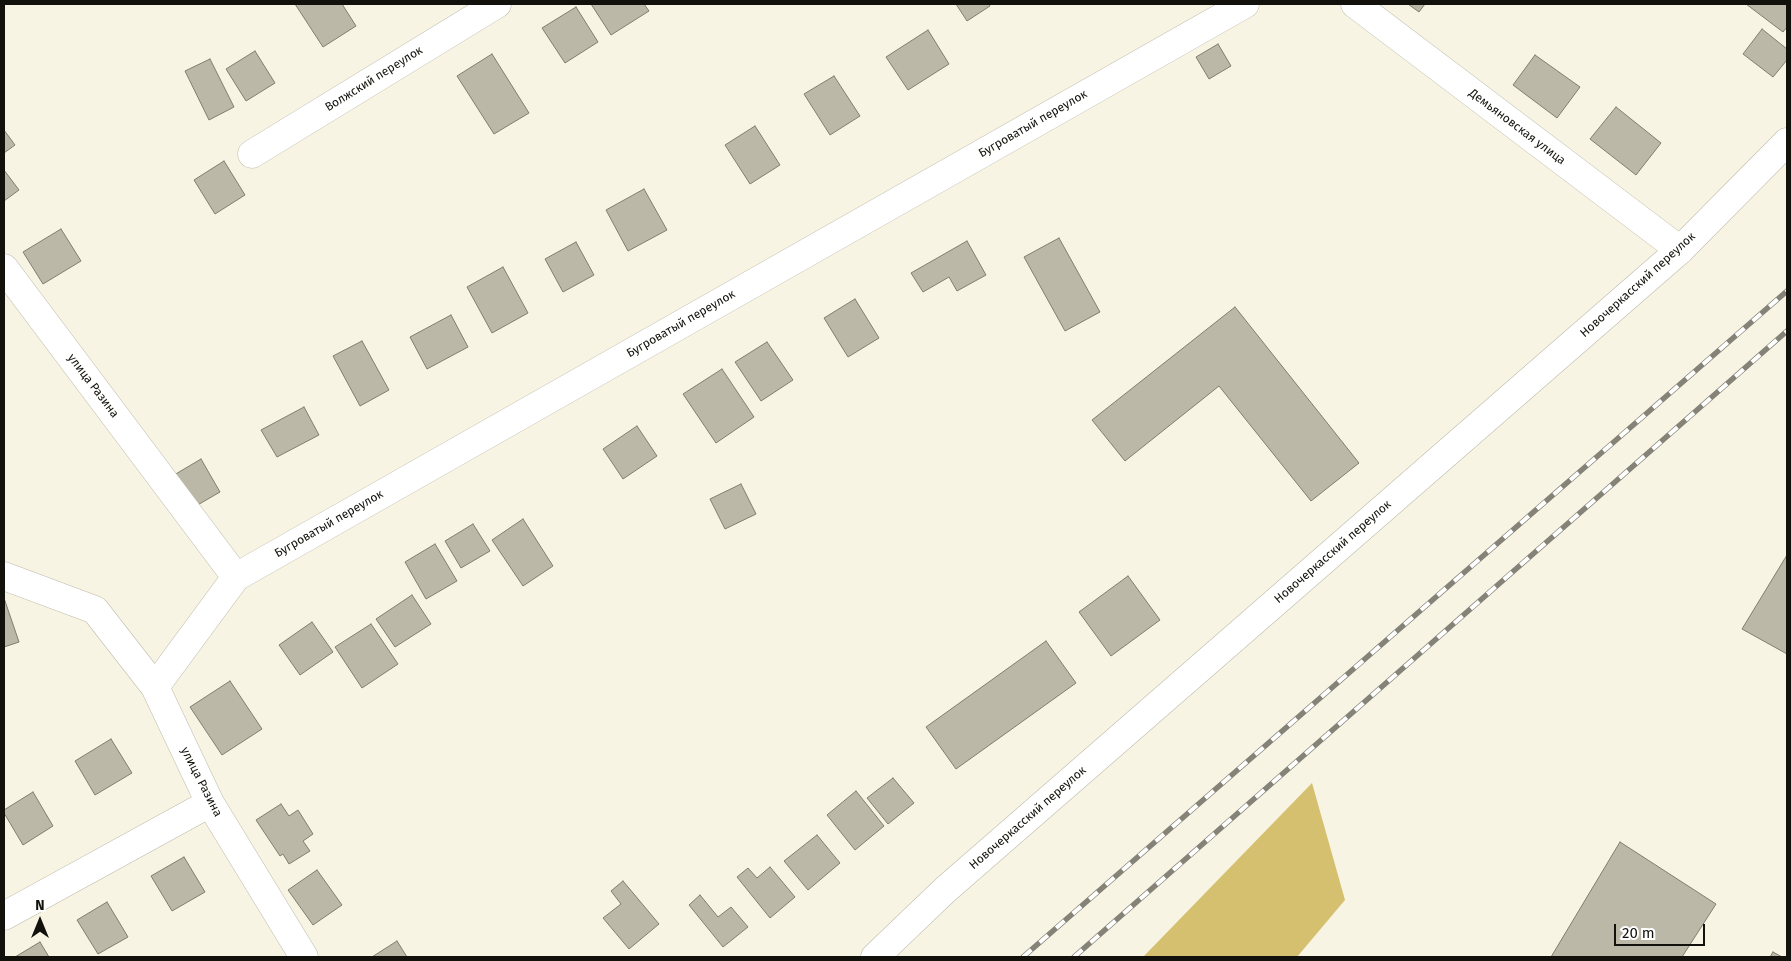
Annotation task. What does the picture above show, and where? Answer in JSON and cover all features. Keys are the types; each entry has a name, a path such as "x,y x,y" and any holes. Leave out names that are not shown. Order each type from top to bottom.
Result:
{"street":[{"name":"Волжский переулок","path":"252,154 497,4"},
{"name":"Бугроватый переулок","path":"155,687 236,577 1245,4"},
{"name":"Демьяновская улица","path":"1355,4 1680,250"},
{"name":"Новочеркасский переулок","path":"875,957 952,884 1680,250 1787,142"},
{"name":"улица Разина","path":"4,268 236,577"},
{"name":"улица Разина","path":"4,576 95,610 155,687 210,804 304,957"},
{"path":"4,916 210,804"}],"shaded area":[{"path":"1312,783 1345,900 1297,957 1143,957"}],"building":[{"path":"295,4 342,4 356,26 323,47"},
{"path":"591,4 644,4 649,11 611,35"},
{"path":"956,4 989,4 990,6 967,21"},
{"path":"1408,4 1425,4 1419,12"},
{"path":"1746,4 1787,4 1787,27 1783,32"},
{"path":"576,7 598,42 565,63 542,28"},
{"path":"1762,29 1787,49 1787,60 1773,77 1743,54"},
{"path":"928,30 949,64 908,90 886,57"},
{"path":"1218,44 1231,66 1209,79 1196,57"},
{"path":"255,51 275,83 246,101 226,69"},
{"path":"492,54 529,113 494,134 457,76"},
{"path":"1535,55 1580,87 1557,118 1513,85"},
{"path":"210,59 234,107 209,120 185,71"},
{"path":"834,76 860,116 830,135 804,94"},
{"path":"1616,107 1661,143 1636,175 1590,139"},
{"path":"755,126 780,165 750,184 725,145"},
{"path":"4,130 15,145 4,153"},
{"path":"224,161 245,195 215,214 194,180"},
{"path":"4,170 19,190 4,201"},
{"path":"644,189 667,230 628,251 606,210"},
{"path":"61,229 81,261 43,284 23,252"},
{"path":"1059,238 1100,312 1065,331 1024,257"},
{"path":"967,241 986,275 957,291 949,277 923,292 911,273"},
{"path":"576,242 594,275 563,292 545,259"},
{"path":"503,267 528,313 492,333 467,287"},
{"path":"855,299 879,338 848,357 824,318"},
{"path":"1235,307 1359,463 1311,501 1219,386 1125,461 1092,420"},
{"path":"451,315 468,347 427,369 410,337"},
{"path":"362,341 389,390 360,406 333,356"},
{"path":"767,342 793,380 761,401 735,362"},
{"path":"722,369 754,417 716,443 683,394"},
{"path":"304,407 319,435 277,457 261,430"},
{"path":"637,426 657,456 623,479 603,449"},
{"path":"201,459 220,492 189,510 169,478"},
{"path":"741,484 756,514 725,529 710,499"},
{"path":"523,519 553,566 523,586 492,540"},
{"path":"473,524 490,551 461,568 445,541"},
{"path":"435,544 457,581 426,599 405,562"},
{"path":"1787,555 1787,654 1742,629"},
{"path":"1128,576 1160,620 1111,656 1079,612"},
{"path":"412,595 431,624 395,647 376,619"},
{"path":"4,598 19,642 4,647"},
{"path":"312,622 333,652 300,675 279,645"},
{"path":"371,624 398,664 362,688 335,647"},
{"path":"1046,641 1076,683 956,769 926,727"},
{"path":"230,681 262,729 222,755 190,707"},
{"path":"111,739 132,773 95,795 75,761"},
{"path":"893,778 914,803 888,824 867,798"},
{"path":"856,791 884,826 855,850 827,815"},
{"path":"33,792 53,826 23,845 4,810"},
{"path":"281,804 289,816 298,810 313,834 303,841 310,851 289,864 283,854 280,856 256,820"},
{"path":"817,835 840,863 808,890 784,861"},
{"path":"1620,842 1716,904 1682,957 1551,957"},
{"path":"184,857 205,892 172,911 151,876"},
{"path":"770,867 795,897 770,918 737,877 748,868 757,878"},
{"path":"317,870 342,905 313,925 288,890"},
{"path":"623,881 659,924 629,949 603,918 621,904 611,891"},
{"path":"700,895 718,917 731,907 748,927 723,947 689,905"},
{"path":"107,902 128,937 98,954 77,920"},
{"path":"397,941 407,957 372,957"},
{"path":"40,942 49,957 15,957"},
{"path":"1773,952 1782,957 1770,957"}],"railway":[{"path":"1023,957 1787,291"},
{"path":"1074,957 1787,331"}]}
